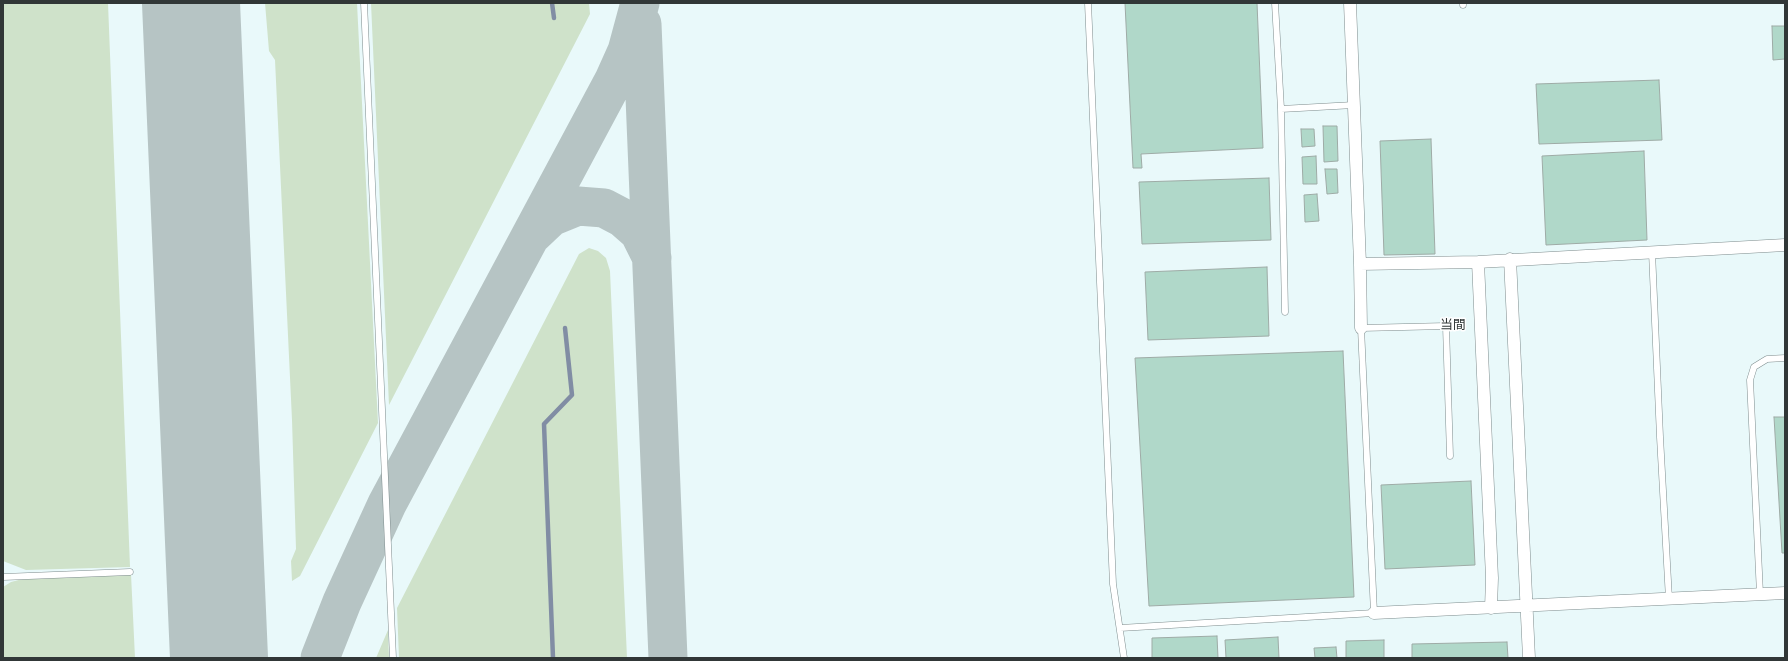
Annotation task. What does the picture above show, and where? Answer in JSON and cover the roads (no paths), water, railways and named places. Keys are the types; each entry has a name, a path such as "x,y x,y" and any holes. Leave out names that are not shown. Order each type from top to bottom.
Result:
{"street":[{"path":"1350,3 1361,328"},
{"path":"1360,264 1478,262 1510,259 1785,245"},
{"path":"1510,259 1529,658"},
{"path":"1478,262 1492,578 1491,608"},
{"path":"1374,613 1785,593"}],"lane":[{"path":"364,3 393,658"},
{"path":"1088,3 1113,584 1124,658"},
{"path":"1276,3 1281,109 1285,312"},
{"path":"1281,109 1354,105"},
{"path":"1652,252 1669,599"},
{"path":"1120,628 1374,613 1361,328 1446,326 1450,456"},
{"path":"1760,594 1750,380 1754,367 1767,359 1785,358"},
{"path":"3,577 130,572"}],"waterway":[{"path":"552,3 554,18"},
{"path":"553,658 544,424 572,395 565,328"}],"district":[{"name":"当間","path":"1453,325"}]}
